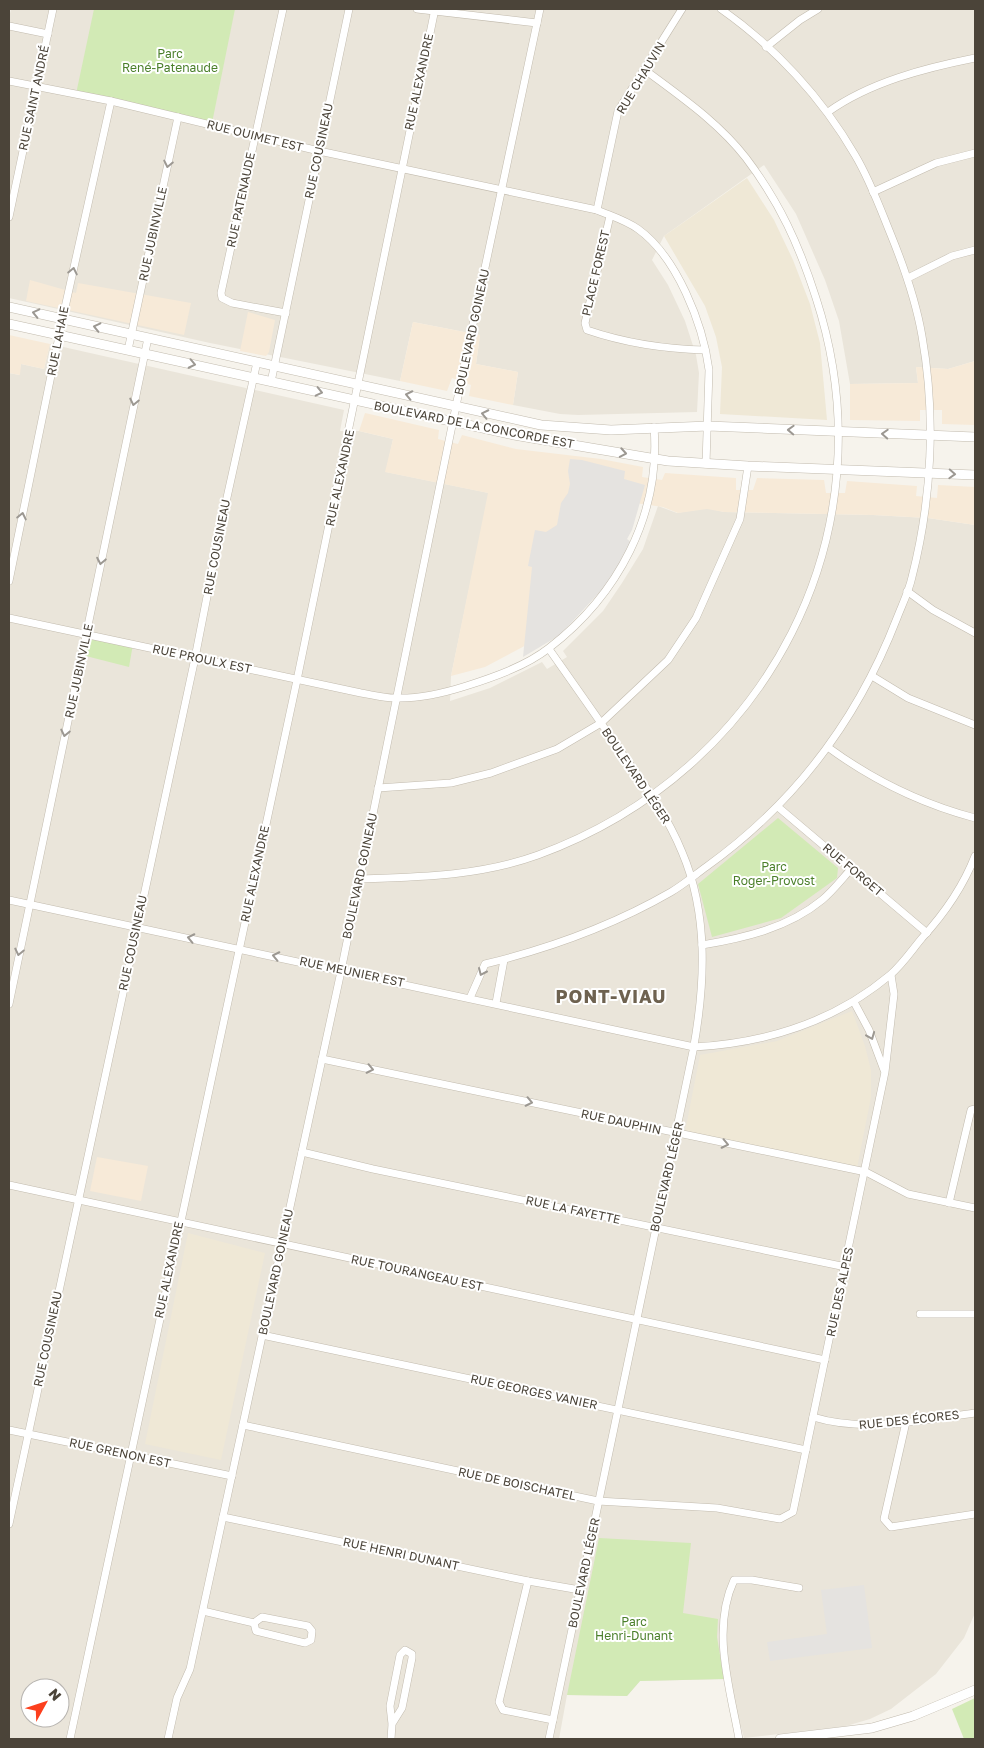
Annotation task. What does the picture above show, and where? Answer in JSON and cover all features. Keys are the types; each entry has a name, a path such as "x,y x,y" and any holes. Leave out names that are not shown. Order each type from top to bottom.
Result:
{"street":[{"name":"RUE SAINT ANDRÉ","path":"9,217 54,9"},
{"name":"RUE PATENAUDE","path":"283,9 221,293 222,298 232,303 286,313"},
{"name":"RUE COUSINEAU","path":"271,382 349,9"},
{"path":"417,9 537,23"},
{"name":"BOULEVARD GOINEAU","path":"168,1739 177,1698 190,1669 322,1059 456,406 540,9"},
{"name":"RUE CHAUVIN","path":"596,210 618,111 682,9"},
{"path":"470,998 485,964 504,960 583,935 614,922 673,890 737,845 778,807 828,748 847,721 883,653 912,580 926,510 930,436 929,395 922,336 908,278 873,192 856,156 828,112 804,82 721,9"},
{"path":"766,47 800,20 818,9"},
{"name":"RUE ALEXANDRE","path":"70,1739 179,1222 297,680 434,10"},
{"path":"9,26 48,34"},
{"path":"828,112 845,100 871,88 946,64 975,58"},
{"path":"360,879 449,875 486,869 539,854 606,823 690,767 716,741 753,698 778,660 795,628 824,549 833,510 839,470 840,432 837,391 826,329 801,250 785,218 746,159 726,135 702,112 645,70"},
{"name":"RUE OUIMET EST","path":"9,81 111,101 319,151 596,210 619,218 639,230 665,256 677,274 691,304 705,350 710,382 706,464"},
{"name":"RUE LAHAIE","path":"9,581 62,319 111,101"},
{"name":"RUE JUBINVILLE","path":"128,350 178,117"},
{"path":"873,192 936,163 975,153"},
{"name":"PLACE FOREST","path":"610,216 584,323 587,330 608,337 655,346 705,350"},
{"path":"908,278 952,256 975,250"},
{"name":"BOULEVARD DE LA CONCORDE EST","path":"9,307 514,420 566,428 611,430 708,426 975,438"},
{"name":"BOULEVARD DE LA CONCORDE EST","path":"9,324 545,441 706,464 975,476"},
{"name":"RUE JUBINVILLE","path":"9,1004 148,338"},
{"name":"RUE COUSINEAU","path":"9,1524 257,362"},
{"name":"RUE PROULX EST","path":"9,618 297,680 396,698 426,696 489,679 548,649 593,606 627,559 641,529 652,484 655,458 654,427"},
{"path":"378,788 451,783 492,773 557,749 600,723 668,660 696,618 740,519 748,466"},
{"path":"907,591 933,610 975,633"},
{"name":"BOULEVARD LÉGER","path":"548,649 665,815 683,854 690,878 696,900 702,945 702,980 694,1047 549,1739"},
{"path":"872,676 908,698 946,715 975,725"},
{"path":"828,748 854,766 916,799 975,818"},
{"name":"RUE FORGET","path":"778,807 927,933"},
{"name":"RUE MEUNIER EST","path":"9,900 694,1047 732,1045 773,1036 810,1023 854,1002 891,974 927,933 951,903 974,860"},
{"path":"702,945 739,939 769,930 795,917 822,900 852,869"},
{"path":"496,1003 504,960"},
{"name":"RUE DES ALPES","path":"792,1512 846,1267 885,1072 894,994 891,974"},
{"path":"854,1002 869,1030 885,1072"},
{"name":"RUE DAUPHIN","path":"322,1059 866,1172 908,1194 975,1208"},
{"path":"949,1203 971,1110 975,1109"},
{"name":"RUE LA FAYETTE","path":"302,1152 373,1169 846,1267"},
{"name":"RUE TOURANGEAU EST","path":"9,1185 825,1360"},
{"path":"920,1314 975,1314"},
{"name":"RUE GEORGES VANIER","path":"262,1335 806,1450"},
{"name":"RUE DES ÉCORES","path":"813,1416 833,1423 852,1425 906,1422 975,1413"},
{"path":"906,1422 884,1519 890,1528 975,1514"},
{"name":"RUE DE BOISCHATEL","path":"243,1425 598,1501 717,1508 780,1519 792,1512"},
{"name":"RUE GRENON EST","path":"9,1430 232,1476"},
{"name":"RUE HENRI DUNANT","path":"223,1517 528,1581 580,1590"},
{"path":"739,1739 728,1679 723,1633 729,1592 734,1580 752,1580 799,1588"},
{"path":"528,1581 500,1707 503,1710 553,1720"},
{"path":"203,1611 254,1623"},
{"path":"262,1617 308,1626 312,1631 311,1640 305,1643 256,1632 254,1623 262,1617"},
{"path":"391,1739 390,1706 400,1656 405,1650 412,1654 412,1658 402,1708 392,1724"},
{"path":"780,1739 872,1728 913,1716 975,1690"}],"shaded area":[{"path":"11,9 975,9 975,361 948,369 916,367 918,383 850,384 839,321 825,280 796,214 764,165 664,236 652,260 668,285 685,321 696,355 699,373 697,412 578,415 560,414 513,405 518,372 476,364 480,335 413,322 400,381 210,343 9,298 9,18"},
{"path":"747,178 774,220 793,260 810,304 820,343 827,420 720,414 722,367 716,337 705,306 664,236"},
{"path":"30,280 76,293 78,283 191,303 184,335 26,301"},
{"path":"248,312 275,320 269,352 266,356 240,351"},
{"path":"413,322 480,335 476,364 518,372 513,405 469,396 471,385 452,378 447,391 400,381"},
{"path":"9,335 50,344 44,369 21,364 20,375 9,373"},
{"path":"50,344 344,410 340,431 359,431 393,439 386,472 489,493 451,676 450,701 490,688 542,662 547,669 567,657 563,651 603,611 643,549 658,506 677,513 707,508 724,512 928,518 975,525 975,1613 964,1638 936,1674 891,1709 870,1719 846,1726 744,1738 728,1679 640,1681 627,1696 567,1695 559,1739 9,1739 9,373 19,375 21,364 44,369"},
{"path":"975,361 975,425 942,424 942,410 920,410 920,421 850,420 850,384 918,383 916,367 948,369"},
{"path":"365,413 439,430 438,439 458,444 462,435 516,449 601,459 643,467 642,477 662,480 665,473 736,478 736,490 753,490 757,478 824,480 826,493 845,493 847,481 917,486 916,496 937,498 938,485 975,487 975,525 928,518 873,515 724,512 707,509 678,513 663,507 635,503 532,642 485,667 451,676 488,493 385,472 393,439 359,431"},
{"path":"570,459 582,460 625,471 624,479 645,485 632,530 627,539 631,542 608,583 560,635 523,657 532,567 528,566 535,530 546,532 557,525 561,503 568,493 570,484 568,471"},
{"path":"852,1011 865,1046 871,1070 871,1097 857,1168 685,1132 700,1055 777,1041"},
{"path":"97,1157 148,1166 141,1201 90,1191"},
{"path":"188,1233 265,1253 221,1460 145,1444"},
{"path":"864,1585 872,1648 770,1661 767,1642 827,1634 821,1590"}],"green space":[{"name":"Parc René-Patenaude","path":"94,9 235,9 212,123 76,94"},
{"path":"87,634 133,644 129,667 82,655"},
{"name":"Parc Roger-Provost","path":"778,818 838,868 837,878 781,918 712,937 698,884"},
{"name":"Parc Henri-Dunant","path":"599,1538 691,1543 683,1613 718,1619 717,1637 724,1679 640,1681 627,1696 567,1695"},
{"path":"975,1698 975,1739 964,1739 952,1709"}],"district":[{"name":"PONT-VIAU","path":"611,997"}]}
